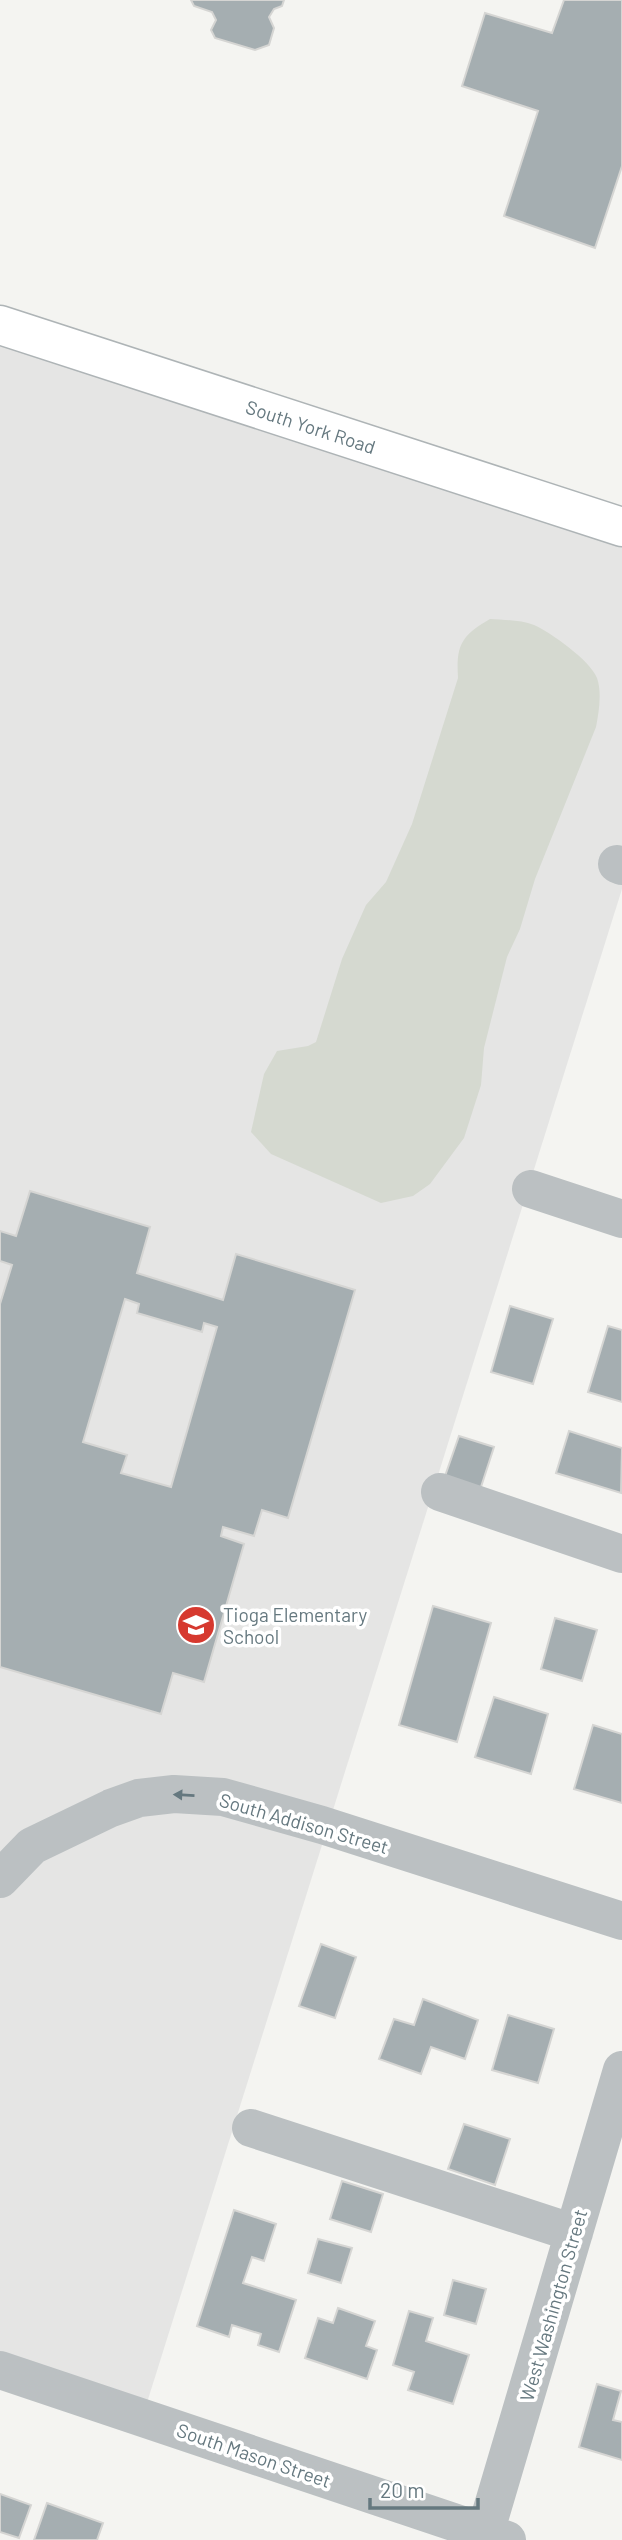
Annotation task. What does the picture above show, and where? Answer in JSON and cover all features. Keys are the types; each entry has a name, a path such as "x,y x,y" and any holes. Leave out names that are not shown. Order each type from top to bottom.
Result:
{"main road":[{"name":"South York Road","path":"0,325 622,527"}],"street":[{"path":"531,1189 622,1219"},
{"path":"440,1492 622,1554"},
{"name":"South Addison Street","path":"0,1879 32,1846 111,1808 139,1798 174,1794 223,1797 322,1825 622,1921"},
{"name":"West Washington Street","path":"492,2538 574,2233 622,2070"},
{"path":"251,2129 574,2233"},
{"name":"South Mason Street","path":"0,2370 492,2538"}],"shaded area":[{"name":"Tioga Elementary School","path":"0,337 622,539 622,889 145,2409 0,2361"},
{"path":"490,619 534,625 559,640 587,664 599,684 596,727 507,957 484,1048 481,1085 464,1138 430,1184 413,1196 381,1203 271,1154 251,1132 264,1074 277,1051 316,1042 342,959 366,905 386,882 412,824 458,678 458,657 462,642 472,631"}],"building":[{"path":"191,0 284,0 282,6 274,9 269,17 274,28 269,45 255,50 215,38 211,30 216,20 212,12 194,6"},
{"path":"564,0 622,0 622,166 595,248 504,216 538,111 462,86 485,13 552,33"},
{"path":"30,1191 150,1227 137,1273 223,1300 236,1254 355,1290 288,1518 262,1510 254,1536 223,1527 221,1536 244,1544 204,1682 173,1673 161,1714 0,1667 0,1304 12,1265 0,1261 0,1231 16,1236","holes":["125,1299 139,1304 137,1313 202,1332 204,1323 217,1327 171,1487 121,1473 127,1455 83,1442"]},
{"path":"510,1306 553,1319 533,1384 491,1372"},
{"path":"608,1326 622,1330 622,1402 588,1392"},
{"path":"569,1431 622,1448 621,1493 556,1473"},
{"path":"459,1436 494,1447 480,1490 444,1479"},
{"path":"433,1606 491,1623 457,1742 399,1725"},
{"path":"555,1618 597,1630 582,1681 541,1669"},
{"path":"494,1697 548,1714 531,1774 475,1757"},
{"path":"593,1725 622,1734 622,1803 574,1789"},
{"path":"321,1944 356,1957 335,2018 299,2006"},
{"path":"423,1999 478,2020 465,2059 431,2047 421,2074 379,2059 394,2019 414,2025"},
{"path":"508,2015 554,2029 538,2083 492,2070"},
{"path":"464,2124 510,2139 495,2185 448,2169"},
{"path":"342,2181 383,2194 371,2232 330,2219"},
{"path":"234,2210 276,2224 264,2261 252,2257 243,2283 296,2300 279,2352 258,2345 261,2334 232,2325 229,2337 197,2326"},
{"path":"318,2239 352,2248 341,2283 308,2273"},
{"path":"453,2280 486,2289 476,2324 444,2315"},
{"path":"338,2308 375,2321 366,2346 377,2350 367,2379 305,2358 318,2318 333,2323"},
{"path":"409,2311 433,2318 426,2341 469,2355 453,2404 408,2390 414,2372 393,2365"},
{"path":"597,2384 621,2391 613,2420 622,2422 622,2460 579,2447"},
{"path":"0,2494 31,2505 19,2538 0,2532"},
{"path":"47,2503 103,2523 97,2540 34,2540"}],"place":[{"name":"Tioga Elementary School","path":"196,1625"}]}
